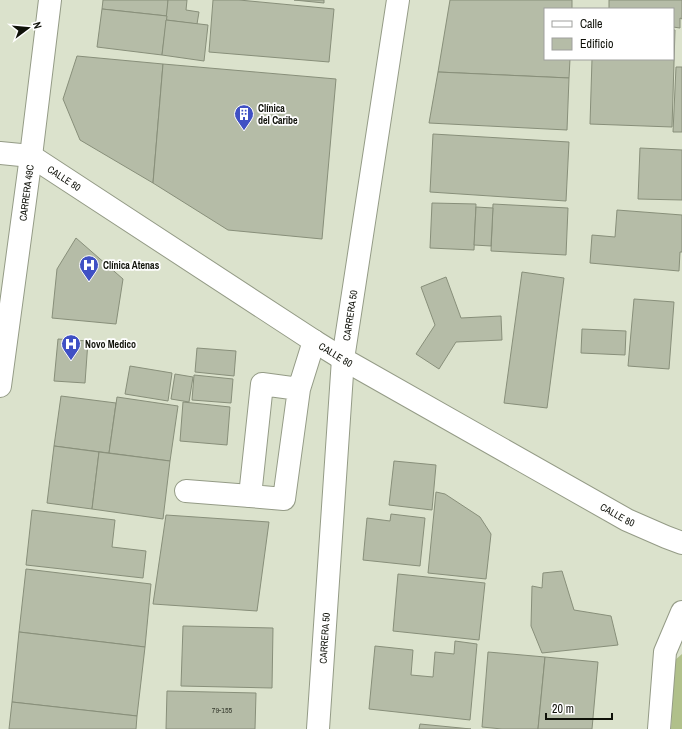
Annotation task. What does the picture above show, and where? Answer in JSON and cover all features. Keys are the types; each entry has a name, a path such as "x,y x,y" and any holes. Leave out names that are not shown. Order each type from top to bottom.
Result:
{"street":[{"name":"CARRERA 49C","path":"0,386 50,0"},
{"name":"CARRERA 50","path":"318,729 343,359 398,0"},
{"name":"CALLE 80","path":"0,153 31,156 343,359 627,520 666,538 682,543"},
{"path":"186,491 284,499 299,389 314,341"},
{"path":"250,496 262,384 299,389"},
{"path":"659,729 665,652 682,612"},
{"path":"665,652 673,640 682,636"}],"green space":[{"path":"682,654 682,729 671,729 675,660"}],"building":[{"path":"103,0 168,0 167,16 102,9"},
{"path":"168,0 187,0 186,10 199,12 197,24 166,20"},
{"path":"213,0 239,0 334,9 329,62 209,52"},
{"path":"294,0 324,0 324,3"},
{"path":"450,0 572,0 572,8 544,8 544,60 570,60 569,78 438,72"},
{"path":"609,0 682,0 682,19 680,18 680,28 674,27 674,8 609,8"},
{"path":"102,9 167,16 162,55 97,47"},
{"path":"166,20 208,25 204,61 162,55"},
{"path":"675,30 672,127 590,124 592,60 674,60"},
{"path":"77,56 163,64 153,183 80,140 63,99"},
{"name":"Clínica del Caribe","path":"163,64 336,79 322,239 228,230 153,183"},
{"path":"676,67 682,67 682,132 673,132"},
{"path":"438,72 569,78 567,130 429,123"},
{"path":"433,134 569,142 566,201 430,192"},
{"path":"640,148 682,150 682,200 638,199"},
{"path":"432,203 476,204 474,250 430,248"},
{"path":"493,204 568,208 566,255 491,251"},
{"path":"476,207 493,208 491,246 474,245"},
{"path":"617,210 682,215 682,252 680,252 679,271 590,263 592,235 615,237"},
{"name":"Clínica Atenas","path":"76,238 123,279 116,324 52,318 57,269"},
{"path":"522,272 564,278 547,408 504,403"},
{"path":"446,277 461,318 501,316 502,340 456,342 439,369 416,354 435,325 421,287"},
{"path":"634,299 674,302 669,369 628,366"},
{"path":"582,329 626,331 625,355 581,353"},
{"name":"Novo Medico","path":"58,339 88,341 85,383 54,381"},
{"path":"197,348 236,351 234,376 195,372"},
{"path":"130,366 172,373 168,401 125,394"},
{"path":"175,374 193,377 189,402 171,399"},
{"path":"194,375 233,379 231,403 192,400"},
{"path":"61,396 116,403 109,453 54,446"},
{"path":"117,397 178,406 170,461 109,453"},
{"path":"183,402 230,407 227,445 180,441"},
{"path":"54,446 99,452 92,509 47,503"},
{"path":"99,452 170,461 163,519 92,509"},
{"path":"394,461 436,465 432,510 389,505"},
{"path":"436,492 445,494 480,517 491,534 486,579 428,573"},
{"path":"32,510 115,520 112,547 146,551 143,578 26,565"},
{"path":"391,514 425,518 420,566 363,560 367,518 390,521"},
{"path":"166,515 269,522 257,611 153,604"},
{"path":"26,569 151,584 145,647 19,632"},
{"path":"562,571 574,610 611,616 618,645 542,653 531,626 532,586 542,588 543,573"},
{"path":"398,574 485,583 479,640 393,631"},
{"path":"183,626 273,628 272,688 181,686"},
{"path":"19,632 145,647 137,716 12,702"},
{"path":"455,641 477,644 470,720 369,709 375,646 413,650 411,675 433,677 435,652 454,654"},
{"path":"488,652 545,657 538,729 502,729 482,727"},
{"path":"545,657 598,662 592,729 538,729"},
{"path":"167,691 256,693 255,729 166,729"},
{"path":"12,702 137,716 136,729 9,729"},
{"path":"420,724 471,729 419,729"}],"place":[{"name":"Clínica del Caribe","path":"244,131"},
{"name":"Clínica Atenas","path":"89,282"},
{"name":"Novo Medico","path":"71,361"}]}
